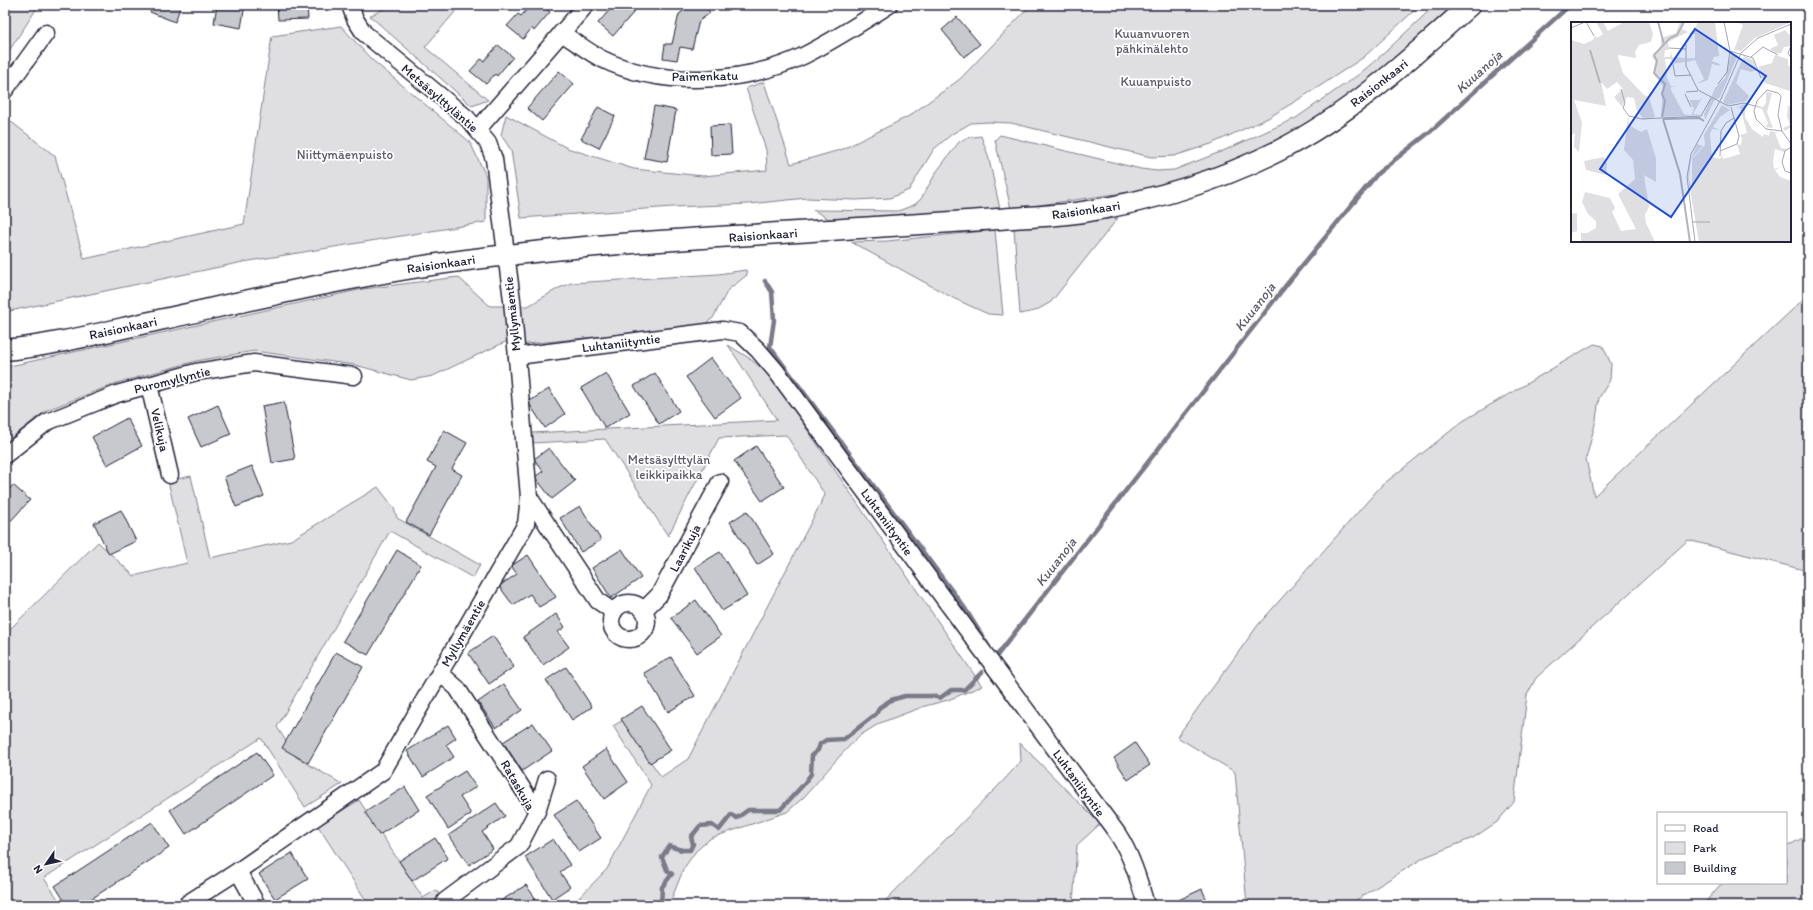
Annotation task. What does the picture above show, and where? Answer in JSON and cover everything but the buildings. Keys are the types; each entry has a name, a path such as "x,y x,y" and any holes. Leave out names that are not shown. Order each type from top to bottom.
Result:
{"main road":[{"name":"Raisionkaari","path":"5,350 78,338 384,273 506,256 556,250 763,234 1079,213 1131,203 1178,191 1224,175 1281,149 1307,134 1363,97 1422,49 1470,5"}],"street":[{"name":"Metsäsylttyläntie","path":"350,5 355,19 364,33 467,118 478,129 488,143 494,159 504,226 506,256"},
{"path":"478,129 586,5"},
{"name":"Paimenkatu","path":"561,33 602,59 628,69 656,76 718,78 751,74 802,56 848,31 889,5"},
{"path":"5,90 46,32"},
{"name":"Myllymäentie","path":"188,903 238,872 383,771 526,524 529,497 517,356 506,256"},
{"name":"Luhtaniityntie","path":"517,356 723,330 740,333 758,350 776,371 1116,833 1123,843 1139,880 1146,905"},
{"name":"Puromyllyntie","path":"5,456 47,422 117,394 196,372 254,363 354,376"},
{"name":"Velikuja","path":"149,385 170,475"},
{"name":"Laarikuja","path":"644,610 659,595 720,482"},
{"path":"529,497 598,601 614,612"},
{"path":"629,603 634,604 644,610 647,621 644,631 636,638 631,639 620,636 613,628 612,617 618,607 629,603"},
{"name":"Rataskuja","path":"440,673 457,688 537,811 519,846 444,901"},
{"path":"537,811 547,779"},
{"path":"238,872 257,905"}],"green space":[{"path":"5,5 39,5 5,57"},
{"path":"391,5 461,5 425,47 488,100 472,106 370,16"},
{"name":"Kuuanpuisto","path":"1031,5 1420,5 1364,57 1317,88 1268,118 1211,144 1174,156 1151,157 1011,123 971,123 952,134 934,149 909,190 890,198 856,200 807,198 749,204 673,207 521,218 511,150 501,135 506,115 567,148 634,169 703,176 767,170 766,150 746,88 764,82 791,164 843,149 909,116 960,79"},
{"path":"1435,5 1453,5 1365,85 1283,138 1229,163 1151,189 1011,209 995,140 1000,135 1141,169 1157,171 1174,170 1223,151 1296,118 1358,75 1383,54"},
{"name":"Niittymäenpuisto","path":"341,26 371,59 470,142 486,176 486,222 243,262 5,312 5,117 55,156 84,259 244,224 272,36"},
{"path":"981,136 988,155 1000,209 836,219 829,219 813,210 898,211 914,205 921,199 937,171 959,142 966,138"},
{"path":"1118,218 1051,302 1035,311 1020,314 1014,228"},
{"path":"995,230 1003,315 988,314 955,299 851,242 887,241"},
{"path":"746,270 747,275 728,290 713,318 702,326 517,345 505,342 433,376 411,380 355,365 254,351 196,361 117,383 47,410 11,438 5,428 5,367 363,289 458,277 490,306 528,306 559,288 571,283 718,274"},
{"path":"1808,295 1808,571 1688,540 1536,678 1527,695 1514,802 1497,822 1473,838 1425,857 1348,905 1247,905 1235,772 1177,737 1258,625 1381,486 1463,421 1594,344 1603,346 1611,364 1610,380 1599,398 1596,420 1586,459 1594,496"},
{"name":"Metsäsylttylän leikkipaikka","path":"728,345 749,358 770,375 982,686 948,700 925,706 880,723 859,736 804,797 787,812 711,838 696,851 684,868 669,905 572,905 607,869 651,785 613,726 623,720 661,777 688,759 825,495 786,435 719,438 668,536 605,439 533,443 532,433 777,420"},
{"path":"191,476 210,558 291,540 378,487 394,508 397,518 480,565 473,578 390,531 277,727 296,757 342,784 305,807 261,738 44,878 62,905 5,905 5,634 98,542 134,576 187,563 168,481"},
{"path":"1020,743 1100,824 1077,845 1073,905 881,905 1021,761"},
{"path":"359,800 423,898 436,890 447,905 369,905 318,826"},
{"path":"1808,835 1808,905 1703,905 1722,884 1787,884 1787,846"}],"waterway":[{"name":"Kuuanoja","path":"995,658 1287,284 1378,173 1431,131 1570,5"},
{"path":"765,281 772,292 774,320 770,347 964,607 989,647"},
{"name":"Kuuanoja","path":"661,905 662,887 672,874 667,870 662,857 669,846 682,850 690,850 693,844 691,837 700,826 712,825 719,830 731,815 737,818 748,810 780,810 811,774 812,755 818,750 820,744 826,740 844,739 876,714 880,707 891,700 905,696 932,696 940,698 951,690 964,690 982,672"}],"park label":[{"name":"Kuuanvuoren pähkinälehto","path":"1152,40"}]}
